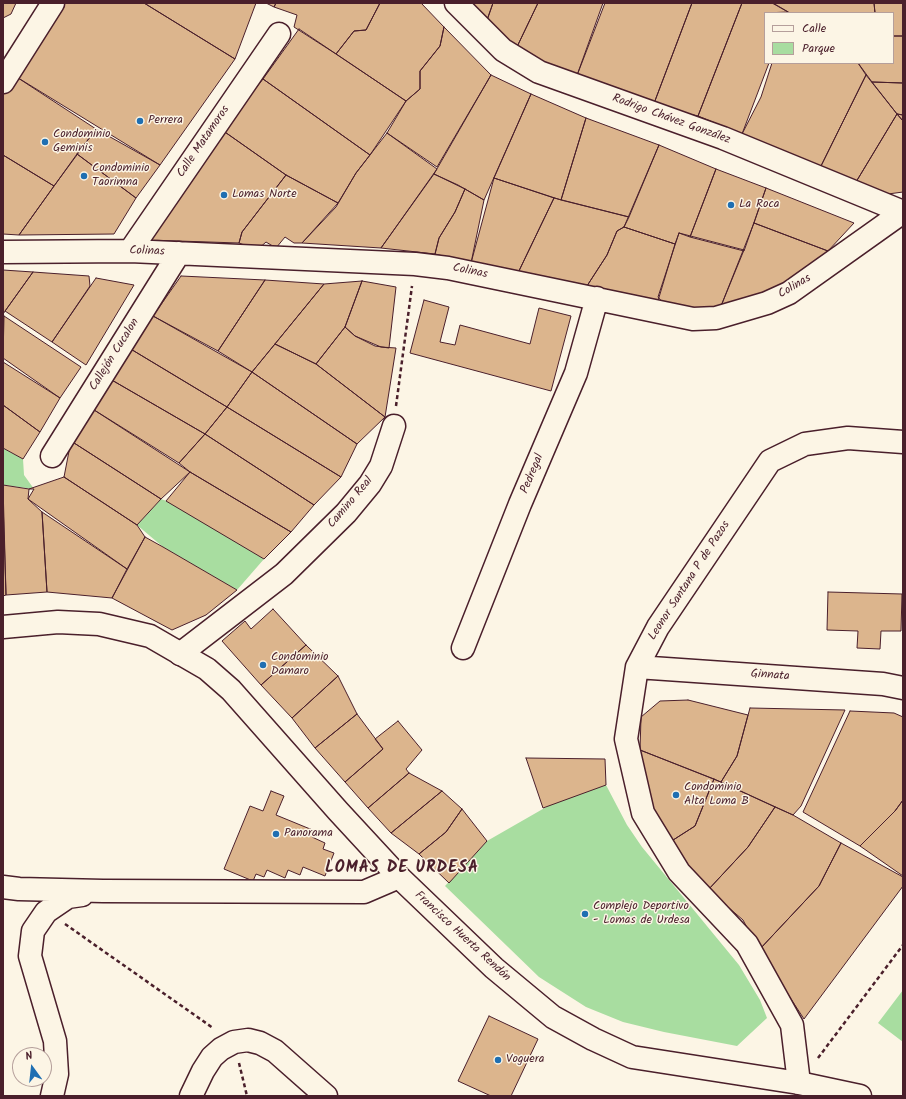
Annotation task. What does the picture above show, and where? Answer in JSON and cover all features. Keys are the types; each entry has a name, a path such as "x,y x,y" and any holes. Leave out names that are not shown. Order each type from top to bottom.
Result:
{"street":[{"path":"3,82 53,3"},
{"name":"Rodrigo Chávez González","path":"456,3 502,50 539,72 723,138 903,212"},
{"name":"Calle Matamoros","path":"130,251 279,34"},
{"name":"Colinas","path":"3,252 130,251 415,264 448,268 693,319 716,318 790,293 903,212"},
{"name":"Callejón Cucalon","path":"52,456 179,253"},
{"name":"Pedregal","path":"463,648 520,504 576,373 597,298"},
{"name":"Camino Real","path":"180,654 284,574 346,513 370,484 381,466 394,426"},
{"name":"Leonor Santana P de Pazos","path":"799,1083 792,1024 747,944 679,872 643,814 626,739 637,667 658,627 770,461 805,444 848,438 903,442"},
{"name":"Francisco Huerta Rendón","path":"3,627 58,622 99,624 150,636 207,670 231,690 399,878 494,968 553,1018 632,1057 799,1083 860,1096"},
{"name":"Ginnata","path":"637,667 883,684 903,688"},
{"path":"3,886 19,889 103,891 364,892 399,878"},
{"path":"52,1096 57,1074 55,1041 30,956 33,931 46,912 68,897 103,891"},
{"path":"191,1096 203,1071 212,1057 221,1049 234,1042 248,1040 260,1043 275,1051 326,1096"}],"path":[{"path":"394,426 415,264"},
{"path":"46,912 234,1042 246,1096"},
{"path":"799,1083 903,945"}],"green space":[{"path":"3,448 23,459 24,475 34,489 3,485"},
{"path":"161,499 175,504 264,559 237,590 163,547 137,525"},
{"name":"Complejo Deportivo - Lomas de Urdesa","path":"606,785 627,825 642,847 739,965 760,1000 767,1018 737,1046 664,1032 623,1022 586,1007 539,977 445,886 487,841 555,802"},
{"path":"903,990 903,1042 878,1023"}],"building":[{"path":"3,3 16,3 11,14 3,18"},
{"name":"Perrera","path":"65,3 144,3 235,59 160,165 15,76"},
{"path":"144,3 256,3 235,59"},
{"path":"266,3 276,3 274,7"},
{"path":"276,3 380,3 366,30 354,31 336,54 294,27 297,15 274,7"},
{"path":"380,3 421,3 444,27 440,46 420,71 420,89 406,101 336,54 354,31 366,30"},
{"path":"466,3 493,3 486,23"},
{"path":"493,3 538,3 515,51 486,23"},
{"path":"538,3 603,3 576,78 515,51"},
{"path":"605,3 692,3 653,106 576,78"},
{"path":"692,3 742,3 698,116 653,106"},
{"path":"742,3 772,3 788,12 764,12 764,64 769,64 742,134 698,116"},
{"path":"773,3 874,3 875,12 788,12"},
{"path":"874,3 903,3 903,36 894,36 894,12 875,12"},
{"path":"444,27 491,75 437,167 387,133 406,101 420,89 420,71 440,46"},
{"path":"299,29 406,101 370,155 263,79"},
{"path":"894,36 903,36 903,83 872,82 859,64 894,64"},
{"path":"772,64 859,64 866,75 820,168 742,134 761,97"},
{"path":"491,75 531,94 484,200 458,185 434,174"},
{"path":"866,75 897,114 856,182 820,168"},
{"name":"Condominio Geminis","path":"15,76 96,129 54,186 3,155 3,95"},
{"path":"263,79 370,155 356,173 338,203 286,175 222,130"},
{"path":"872,82 903,83 903,115 897,114"},
{"path":"531,94 586,118 561,200 494,178"},
{"path":"897,114 903,115 903,121"},
{"path":"897,114 903,121 903,192 888,194 856,182"},
{"path":"586,118 659,145 629,217 561,200"},
{"path":"96,129 160,165 136,198 77,154"},
{"name":"Lomas Norte","path":"222,130 286,175 242,232 239,243 147,240"},
{"path":"387,133 437,169 381,248 302,243 336,207 356,173"},
{"path":"659,145 716,169 690,237 679,233 675,244 624,227"},
{"name":"Condominio Taorimna","path":"77,154 136,198 114,234 19,235"},
{"path":"3,155 54,186 19,235 3,234"},
{"name":"La Roca","path":"716,169 766,188 744,251 690,237"},
{"path":"434,174 465,189 455,212 439,238 435,254 381,248"},
{"path":"286,175 338,203 302,243 294,243 285,237 276,248 266,242 257,250 239,243 242,232"},
{"path":"494,178 554,198 517,275 471,263"},
{"path":"766,188 854,223 828,251 754,223"},
{"path":"465,189 484,200 471,263 435,254 439,238 455,212"},
{"path":"554,198 629,217 624,227 617,231 607,255 585,289 517,275"},
{"path":"754,223 828,251 780,289 721,306"},
{"path":"624,227 675,244 657,304 585,289 607,255 617,231"},
{"path":"679,233 744,250 721,306 689,311 664,304 658,297"},
{"path":"3,270 33,272 3,314"},
{"path":"33,272 89,276 90,286 52,342 5,311"},
{"path":"181,276 265,280 218,351 153,316"},
{"path":"96,278 134,285 86,365 52,342"},
{"path":"265,280 324,284 252,372 218,351"},
{"path":"362,281 396,287 389,348 375,346 355,336 345,327"},
{"path":"362,281 345,327 316,364 275,344 324,284"},
{"path":"424,300 449,307 440,342 455,345 460,325 530,344 539,308 571,316 551,391 410,353"},
{"path":"4,316 81,367 60,398 3,358"},
{"path":"153,316 252,372 227,407 129,348"},
{"path":"345,327 355,336 381,347 396,348 385,417 316,364"},
{"path":"275,344 316,364 385,417 357,444 252,372"},
{"path":"129,348 227,407 205,434 110,379"},
{"path":"3,362 60,398 40,432 3,405"},
{"path":"252,372 357,444 341,477 227,407"},
{"path":"110,379 205,434 179,463 91,408"},
{"path":"3,405 40,432 23,459 3,448"},
{"path":"227,407 341,477 314,505 205,434"},
{"path":"91,408 190,472 161,499 71,441"},
{"path":"205,434 314,505 291,532 190,472 179,463"},
{"path":"71,441 161,499 137,525 64,477"},
{"path":"190,472 291,532 264,559 166,501"},
{"path":"64,477 137,525 145,537 127,569 28,499 34,489 29,489"},
{"path":"3,485 29,489 28,499 42,512 47,592 6,595"},
{"path":"3,501 6,595 3,596"},
{"path":"42,512 127,569 112,598 47,592"},
{"path":"145,537 237,590 206,615 172,630 112,598"},
{"path":"828,592 902,594 901,631 881,631 880,649 857,648 858,631 827,630"},
{"name":"Condominio Damaro","path":"273,609 306,645 261,685 222,641 245,621 251,629"},
{"path":"306,645 338,676 292,718 261,685"},
{"path":"338,676 357,714 315,748 292,718"},
{"path":"688,700 748,715 737,756 721,782 640,750 641,717 660,701"},
{"path":"750,708 845,710 801,806 793,815 721,782 737,756"},
{"path":"850,711 894,713 903,717 903,800 895,811 860,846 803,812"},
{"path":"357,714 383,749 345,782 315,748"},
{"path":"398,721 422,750 406,769 409,773 368,808 345,782 383,749 375,739"},
{"name":"Condominio Alta Loma B","path":"640,750 714,779 695,826 670,842 649,811"},
{"path":"526,758 605,759 606,785 543,808"},
{"path":"409,773 442,791 391,833 368,808"},
{"path":"714,779 775,807 748,847 708,890 685,867 670,842 695,826"},
{"name":"Panorama","path":"271,791 284,796 276,815 315,831 312,837 325,843 323,849 334,853 325,876 303,867 300,875 288,870 285,878 267,870 264,877 256,874 253,881 224,869 250,806 263,811"},
{"path":"442,791 462,809 446,832 419,854 391,833"},
{"path":"903,800 903,876 860,846 895,811"},
{"path":"775,807 793,815 841,843 819,886 759,950 743,920 708,890 748,847"},
{"path":"462,809 487,841 449,883 419,854 446,832"},
{"path":"841,843 903,877 903,886 804,1019 759,950 819,886"},
{"name":"Voguera","path":"489,1016 538,1039 511,1096 491,1096 458,1081"}],"place":[{"name":"Perrera","path":"140,121"},
{"name":"Condominio Geminis","path":"45,142"},
{"name":"Condominio Taorimna","path":"84,176"},
{"name":"Lomas Norte","path":"224,195"},
{"name":"La Roca","path":"731,205"},
{"name":"Condominio Damaro","path":"263,665"},
{"name":"Condominio Alta Loma B","path":"676,795"},
{"name":"Panorama","path":"276,834"},
{"name":"Complejo Deportivo - Lomas de Urdesa","path":"585,914"},
{"name":"Voguera","path":"498,1060"}],"district":[{"name":"LOMAS DE URDESA","path":"402,869"}]}
